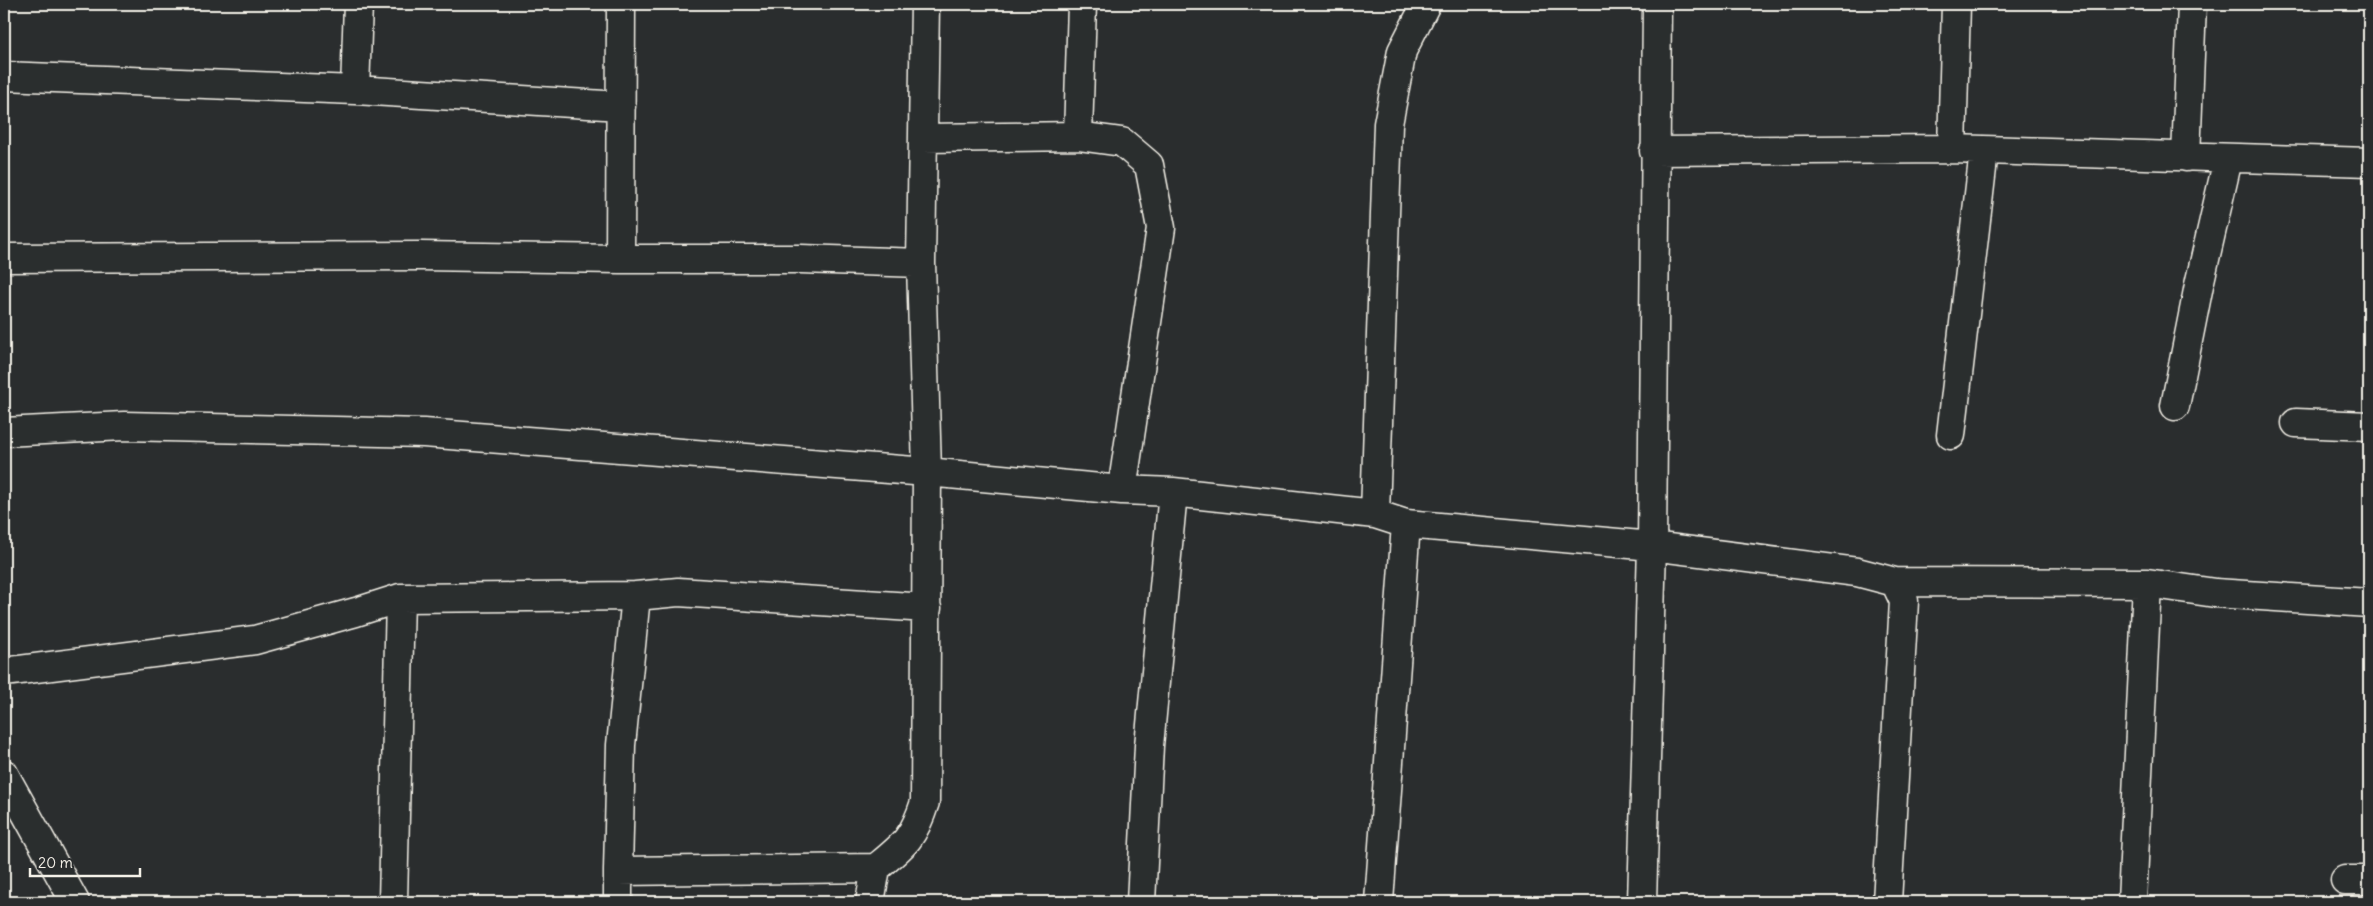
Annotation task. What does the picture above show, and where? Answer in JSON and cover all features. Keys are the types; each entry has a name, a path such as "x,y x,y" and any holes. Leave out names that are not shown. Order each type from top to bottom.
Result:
{"street":[{"path":"355,90 358,4"},
{"path":"620,259 621,4"},
{"path":"618,871 876,868 908,841 919,822 926,802 927,472 921,263 925,4"},
{"path":"1078,136 1082,4"},
{"path":"1375,514 1388,124 1402,51 1426,4"},
{"path":"1642,902 1652,546 1654,151 1657,4"},
{"path":"1952,148 1956,4"},
{"path":"2186,157 2192,4"},
{"path":"4,76 355,90 621,106"},
{"path":"922,138 1078,136 1122,142 1149,165 1161,228 1122,490"},
{"path":"1654,151 1952,148 1984,151 2369,162"},
{"path":"1951,435 1984,151"},
{"path":"2175,406 2199,285 2228,159"},
{"path":"4,258 421,256 620,259 726,258 921,263"},
{"path":"2296,422 2369,426"},
{"path":"4,432 124,426 424,433 927,472 1122,490 1173,492 1375,514 1406,524 1652,546 1857,572 1895,582 2147,583 2215,593 2369,603"},
{"path":"1141,902 1149,746 1173,492"},
{"path":"1379,902 1406,524"},
{"path":"1887,902 1904,601 1895,582"},
{"path":"2132,902 2147,583"},
{"path":"4,672 255,640 400,598 636,596 678,592 927,608"},
{"path":"618,902 621,745 636,596"},
{"path":"392,902 400,598"},
{"path":"4,774 75,902"},
{"path":"870,902 876,868"}]}
